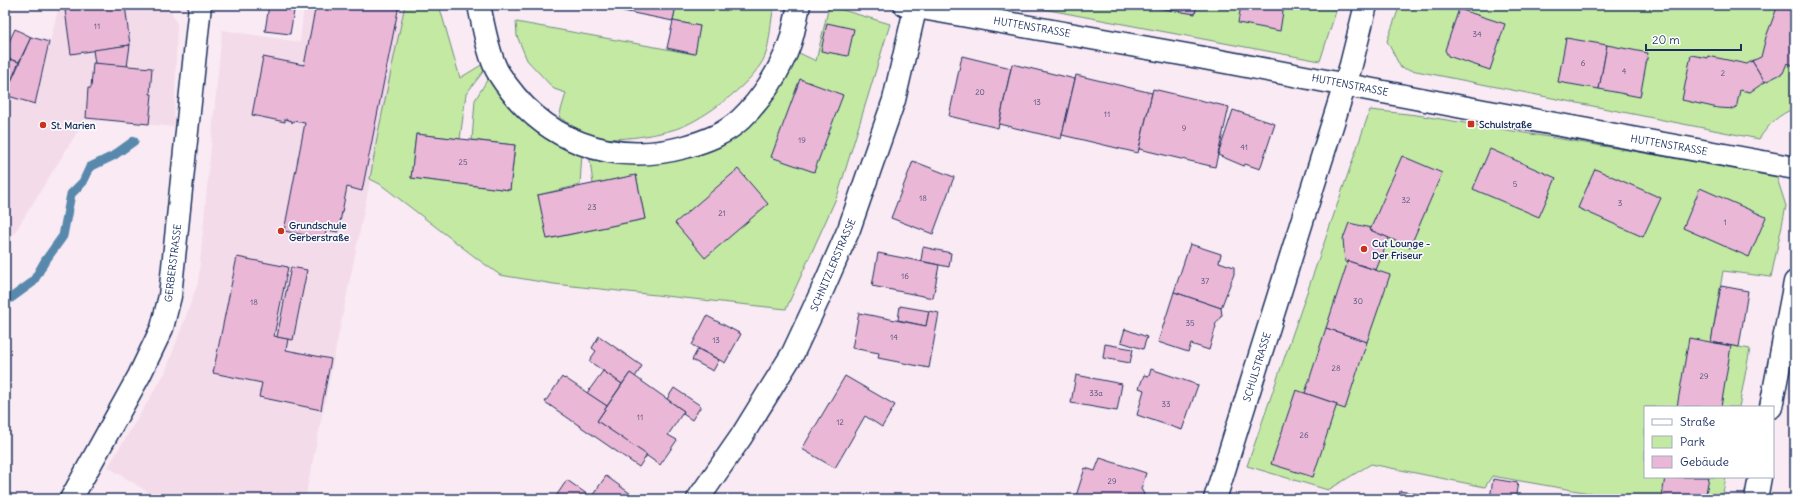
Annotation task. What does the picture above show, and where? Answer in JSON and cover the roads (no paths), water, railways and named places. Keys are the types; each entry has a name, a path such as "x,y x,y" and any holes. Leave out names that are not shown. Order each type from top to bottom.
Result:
{"street":[{"name":"GERBERSTRASSE","path":"71,499 140,376 162,328 170,296 200,5"},
{"path":"479,5 486,38 498,73 517,98 543,122 571,140 606,151 641,155 672,151 704,142 722,133 741,119 768,85 780,67 790,42 798,5"},
{"name":"SCHULSTRASSE","path":"1215,499 1345,84 1366,5"},
{"name":"HUTTENSTRASSE","path":"913,6 1345,84 1795,168"},
{"name":"SCHNITZLERSTRASSE","path":"698,499 741,436 793,353 821,294 849,229 894,100 913,6"},
{"path":"1771,406 1795,282"},
{"path":"1756,499 1760,478"}],"waterway":[{"path":"5,298 11,298 33,282 45,261 63,236 71,194 83,182 90,167 113,156 134,141"}],"place":[{"name":"Schulstraße","path":"1471,124"},
{"name":"St. Marien","path":"43,125"},
{"name":"Grundschule Gerberstraße","path":"281,231"},
{"name":"Cut Lounge - Der Friseur","path":"1364,249"}]}
